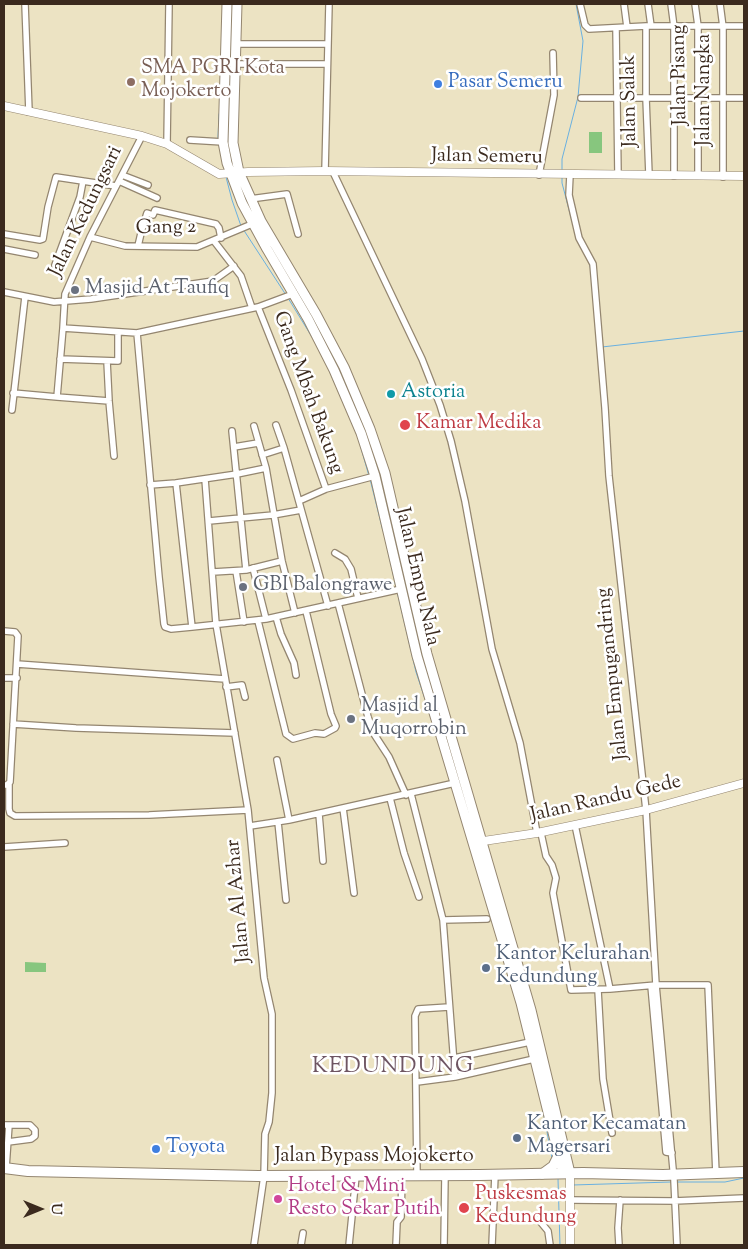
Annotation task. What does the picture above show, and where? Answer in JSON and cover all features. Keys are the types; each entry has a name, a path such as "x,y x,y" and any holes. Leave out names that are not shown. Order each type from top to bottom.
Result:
{"highway":[{"name":"Jalan Bypass Mojokerto","path":"5,1168 28,1171 264,1176 562,1173 674,1180 744,1172"}],"main road":[{"name":"Jalan Empu Nala","path":"227,4 223,142 245,227 289,296 312,316 361,433 398,590 453,784 525,1002"},
{"name":"Jalan Empu Nala","path":"237,4 233,143 230,173 250,199 312,316 344,367 370,429 385,473 429,662 482,842 525,1002 562,1173"},
{"name":"Jalan Empu Nala","path":"528,1016 527,1043 562,1173"}],"street":[{"path":"25,4 29,112"},
{"path":"168,144 169,4"},
{"path":"325,172 329,4"},
{"path":"580,4 586,28 589,29 648,26 744,26"},
{"path":"624,4 627,27"},
{"name":"Jalan Salak","path":"648,4 646,98 649,175"},
{"path":"671,4 674,27 674,176"},
{"name":"Jalan Pisang","path":"695,4 698,26 698,176"},
{"name":"Jalan Nangka","path":"720,4 722,26 723,177"},
{"path":"616,28 618,175"},
{"path":"236,44 328,44"},
{"path":"539,175 554,94 553,53"},
{"path":"236,64 327,64"},
{"path":"581,98 744,98"},
{"path":"4,106 142,136 168,144 219,174 230,173"},
{"name":"Jalan Kedungsari","path":"4,292 56,302 64,300 90,237 142,136"},
{"path":"190,140 223,142"},
{"path":"333,172 422,359 449,433 465,502 492,649 520,743 539,833 546,856 556,876 553,891 571,990 708,984 716,1174"},
{"name":"Jalan Semeru","path":"230,173 333,172 744,176"},
{"path":"122,175 148,185"},
{"name":"Jalan Empugandring","path":"566,175 579,238 593,264 606,408 609,476 643,811 662,1081 674,1180"},
{"path":"4,234 42,239 56,177 118,183 157,198"},
{"path":"55,265 80,197 83,181"},
{"path":"250,199 288,194 298,234"},
{"name":"Gang Mbah Bakung","path":"138,246 147,213 152,215 155,210 216,224 219,228 218,239 243,279 292,390 326,489"},
{"name":"Gang 2","path":"90,237 118,245 197,247 245,227"},
{"path":"4,249 35,255"},
{"path":"58,397 64,300 91,299 213,281 234,266"},
{"path":"63,328 137,333 255,308 289,296"},
{"path":"12,410 12,393 25,297"},
{"path":"60,359 118,361 118,332"},
{"path":"137,333 150,486 165,627 170,629 266,619 398,590"},
{"path":"107,361 114,456"},
{"path":"12,393 109,401"},
{"path":"276,424 328,606"},
{"path":"254,426 266,468 273,515 295,613"},
{"path":"232,431 238,474 246,570"},
{"path":"234,447 258,443"},
{"path":"262,455 284,448"},
{"path":"150,486 238,474 266,468"},
{"path":"299,501 326,489 372,477"},
{"name":"Jalan Al Azhar","path":"205,479 216,624 248,810 264,978 272,1014 272,1079 269,1122 265,1134 264,1176 254,1245"},
{"path":"176,483 192,627"},
{"path":"209,521 273,515 302,510"},
{"path":"335,553 344,559 351,570 358,598"},
{"path":"213,572 246,570 282,560"},
{"path":"253,568 266,619"},
{"path":"236,571 244,622"},
{"path":"338,603 368,717 374,734 408,795 442,920 455,1077"},
{"path":"258,620 288,737 293,739 313,733 326,733 336,726 306,611"},
{"path":"276,617 281,634 293,660 296,675"},
{"path":"4,631 17,634 17,678 12,747 6,784 10,814 15,816 149,815 248,810"},
{"path":"17,664 225,679"},
{"path":"4,678 17,678"},
{"path":"226,687 242,685 245,697"},
{"path":"13,724 235,733"},
{"path":"4,747 12,747"},
{"path":"278,760 288,820"},
{"name":"Jalan Randu Gede","path":"473,843 539,833 643,811 744,783"},
{"path":"250,826 319,814 453,784"},
{"path":"390,798 404,853 419,897"},
{"path":"343,808 354,893"},
{"path":"319,814 323,861"},
{"path":"278,822 286,900"},
{"path":"575,825 610,989"},
{"path":"4,847 65,843"},
{"path":"442,920 487,919"},
{"path":"598,990 602,1079 612,1133"},
{"path":"417,1175 415,1016 418,1009 449,1007"},
{"path":"454,1058 527,1043"},
{"path":"417,1082 455,1077 532,1059"},
{"path":"5,1168 8,1142 6,1124 32,1125 34,1128 35,1134 31,1140 8,1142"},
{"path":"562,1173 571,1200 570,1245"},
{"path":"444,1245 445,1175"},
{"path":"492,1245 495,1175"},
{"path":"349,1245 356,1176"},
{"path":"396,1245 398,1221 401,1217 402,1176"},
{"path":"674,1180 677,1245"},
{"path":"571,1200 744,1198"},
{"path":"619,1245 620,1200"},
{"path":"493,1217 538,1219 548,1231 550,1245"},
{"path":"302,1245 303,1233"}],"green space":[{"path":"589,132 602,132 602,153 589,153"},
{"path":"25,962 46,963 46,972 25,972"}],"waterway":[{"path":"562,170 562,159 578,97 583,41 576,4"},
{"path":"218,138 219,114"},
{"path":"221,153 225,171"},
{"path":"226,177 241,226"},
{"path":"562,177 576,236"},
{"path":"243,229 286,295"},
{"path":"589,262 591,270"},
{"path":"288,298 312,337"},
{"path":"596,329 597,347"},
{"path":"602,347 744,331"},
{"path":"328,367 334,382"},
{"path":"361,448 369,476"},
{"path":"370,479 383,531"},
{"path":"387,547 396,587"},
{"path":"397,591 416,672 425,699"},
{"path":"543,1111 552,1158"},
{"path":"675,1182 725,1182 744,1178"},
{"path":"558,1179 560,1245"},
{"path":"573,1185 671,1182"}],"place":[{"name":"SMA PGRI Kota Mojokerto","path":"131,82"},
{"name":"Pasar Semeru","path":"438,84"},
{"name":"Masjid At Taufiq","path":"75,290"},
{"name":"Astoria","path":"391,394"},
{"name":"Kamar Medika","path":"405,425"},
{"name":"GBI Balongrawe","path":"243,587"},
{"name":"Masjid al Muqorrobin","path":"351,719"},
{"name":"Kantor Kelurahan Kedundung","path":"486,968"},
{"name":"Kantor Kecamatan Magersari","path":"517,1138"},
{"name":"Toyota","path":"156,1149"},
{"name":"Hotel & Mini Resto Sekar Putih","path":"278,1199"},
{"name":"Puskesmas Kedundung","path":"464,1208"}],"district":[{"name":"KEDUNDUNG","path":"393,1068"}]}
